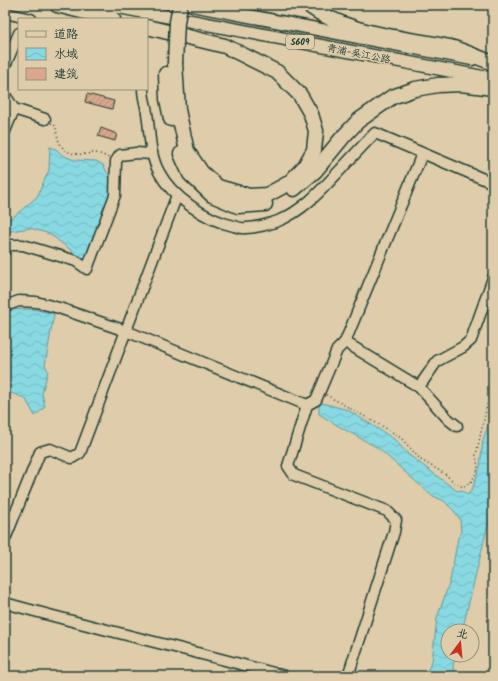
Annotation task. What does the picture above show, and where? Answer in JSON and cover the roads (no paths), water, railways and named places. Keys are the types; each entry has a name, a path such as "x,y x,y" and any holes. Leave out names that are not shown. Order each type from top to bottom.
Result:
{"highway":[{"path":"57,5 110,18"},
{"path":"172,5 170,20 170,62 167,99 176,143 190,174 212,195 238,206 268,204 290,192 315,171 342,137 358,121 392,97 415,89 438,85 461,84 493,88"},
{"path":"148,27 225,46 277,72 300,95 311,114 316,131 314,150 305,166 289,183 267,195 249,196 218,187 202,173 186,151 170,62 177,22 180,5"},
{"path":"308,5 336,22 386,36 452,48 493,63"}],"main road":[{"name":"青浦-吴江公路","path":"108,5 493,79"},
{"name":"青浦-吴江公路","path":"192,5 493,63"}],"street":[{"path":"5,13 27,18"},
{"path":"5,66 18,35"},
{"path":"143,90 152,154 158,171 166,184 182,199 208,217 229,225 245,229 278,220 299,209 320,192 375,133 493,183"},
{"path":"5,95 14,109 45,119"},
{"path":"5,131 14,109"},
{"path":"5,250 7,246 23,245 76,261 87,269 114,195 116,160 120,155 136,153 152,154"},
{"path":"348,676 394,532 396,520 388,511 294,475 288,466 308,404 316,400 337,350 345,342 422,154"},
{"path":"5,539 40,452 50,449 72,458 80,453 177,195"},
{"path":"419,387 437,361 463,347 471,340 493,278"},
{"path":"5,306 19,301 36,302 59,308 126,331 308,404"},
{"path":"345,342 419,387 448,419 457,426"},
{"path":"5,603 68,621 284,676"}],"water":[{"path":"50,147 56,149 62,155 74,160 96,161 103,165 111,179 111,195 86,262 50,234 30,228 11,231 5,237 5,219 12,218 37,197 49,170"},
{"path":"33,309 54,314 45,365 48,371 42,393 45,407 35,416 25,398 5,391 5,310"},
{"path":"322,403 348,410 394,439 409,455 457,491 461,490 468,495 473,487 480,466 483,440 493,411 493,504 464,623 440,623 440,663 454,663 454,676 425,676 432,661 437,618 450,581 458,538 461,533 460,519 444,501 431,495 378,448 319,414 319,406"}]}
